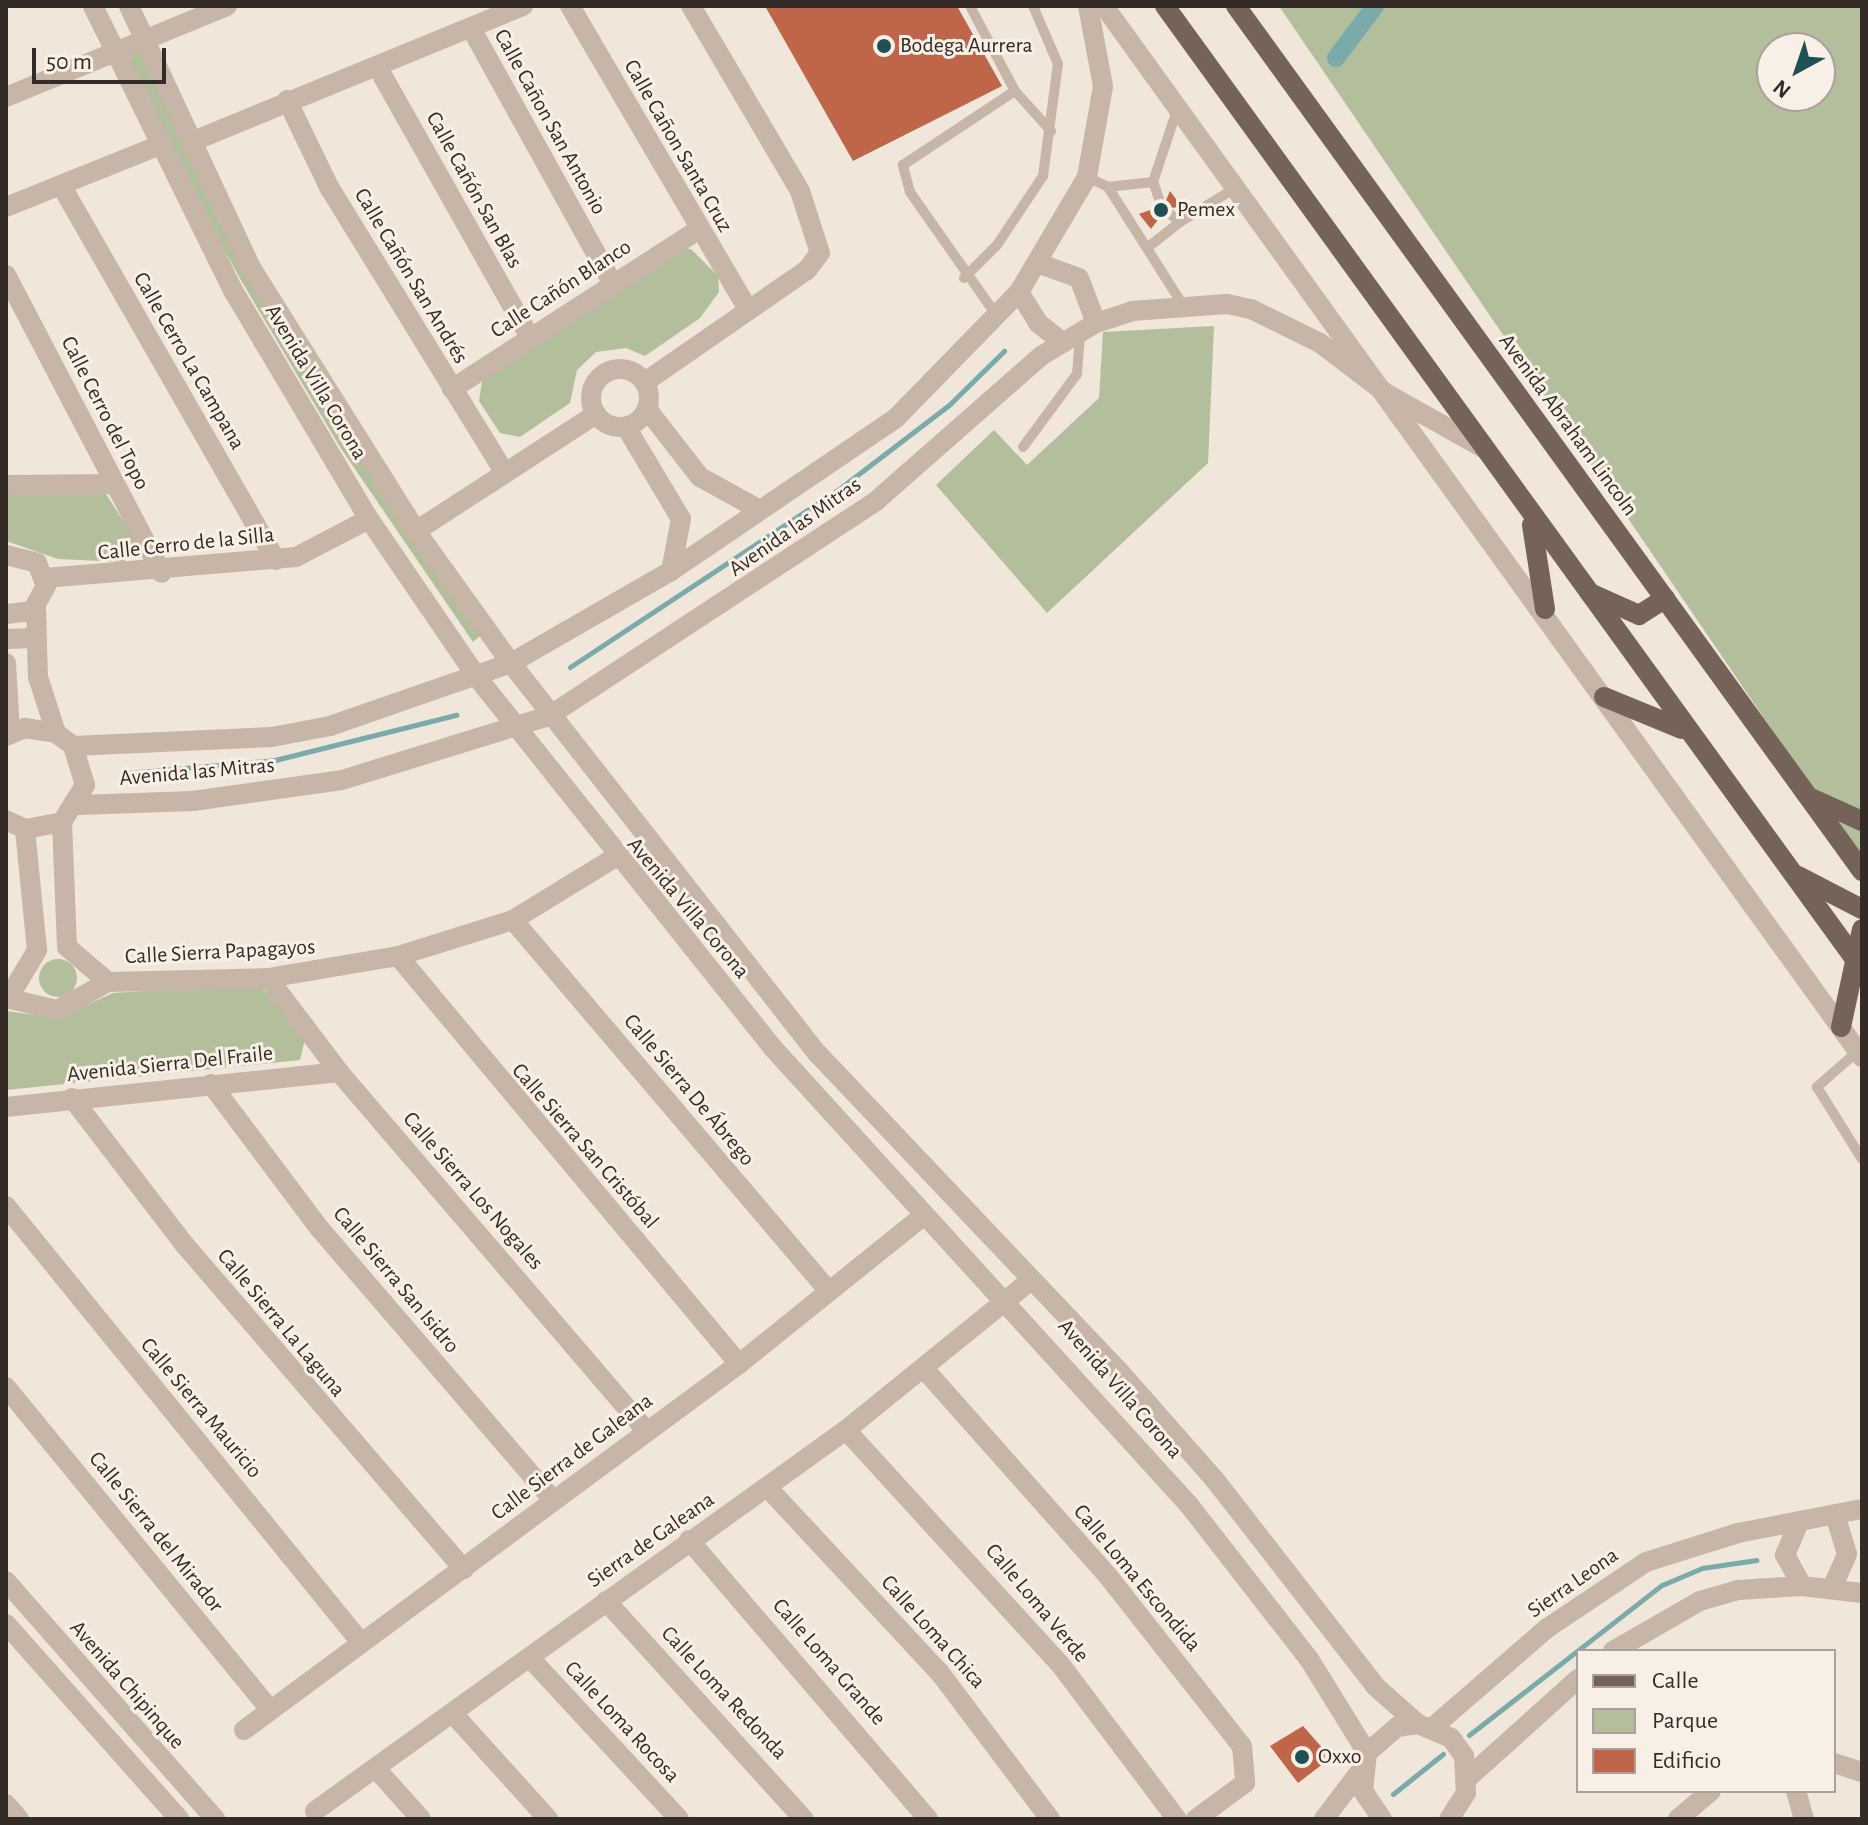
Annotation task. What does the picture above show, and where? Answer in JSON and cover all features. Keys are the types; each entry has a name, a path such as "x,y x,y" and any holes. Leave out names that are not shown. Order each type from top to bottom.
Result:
{"main road":[{"path":"1165,6 1482,447 1531,521 1859,966"},
{"name":"Avenida Abraham Lincoln","path":"1236,6 1862,871"},
{"path":"1531,521 1545,609"},
{"path":"1580,586 1629,614 1649,613 1665,599"},
{"path":"1604,697 1683,729"},
{"path":"1805,794 1862,821"},
{"path":"1787,869 1862,909"},
{"path":"1841,1027 1859,966 1862,929"}],"street":[{"name":"Avenida Villa Corona","path":"93,6 158,146 369,519 476,676 614,858 924,1215 1009,1300 1189,1505 1309,1659 1364,1761 1363,1791 1382,1819"},
{"name":"Avenida Villa Corona","path":"129,6 142,40 250,266 416,531 549,716 817,1053 1215,1480 1376,1687 1425,1726 1451,1738 1469,1777"},
{"path":"6,97 227,6"},
{"path":"191,142 287,100 523,6"},
{"name":"Calle Cañon Santa Cruz","path":"570,6 698,230 747,308"},
{"path":"645,382 747,308 807,270 820,253 815,220 691,6"},
{"name":"Avenida las Mitras","path":"73,746 272,737 330,726 511,663 671,571 896,418 1019,292 1040,264 1087,177 1103,86 1088,6"},
{"path":"1104,6 1232,190 1545,609 1604,697 1860,1054"},
{"name":"Calle Cañon San Antonio","path":"471,28 611,281"},
{"name":"Calle Cañón San Blas","path":"377,66 530,337"},
{"name":"Calle Cañón San Andrés","path":"287,100 329,187 504,471"},
{"path":"6,207 158,146"},
{"name":"Calle Cerro La Campana","path":"61,185 276,560"},
{"name":"Calle Cañón Blanco","path":"452,389 611,281 698,230"},
{"path":"1019,292 1038,323 1080,332 1079,278 1040,264"},
{"name":"Calle Cerro del Topo","path":"6,275 162,573"},
{"name":"Avenida las Mitras","path":"79,805 193,801 342,780 519,730 549,716 876,501 1080,332 1183,305 1227,304 1287,324 1387,394 1482,447"},
{"path":"596,414 591,396 604,374 631,371 645,382 647,409 700,477 760,510"},
{"path":"626,427 647,409"},
{"path":"416,531 596,414"},
{"path":"596,414 626,427 673,496 683,530 671,571"},
{"path":"673,496 700,477"},
{"path":"6,485 113,484"},
{"name":"Calle Cerro de la Silla","path":"45,578 162,573 276,560 315,550 369,519"},
{"path":"6,555 30,558 45,578 36,607 35,638 42,697 56,733 73,746 84,775 79,805 62,822 25,829 6,820"},
{"path":"6,618 36,607"},
{"path":"6,639 35,638"},
{"path":"6,663 10,697 8,735 56,733"},
{"path":"10,697 42,697"},
{"path":"62,822 60,862 67,947 108,982"},
{"path":"7,997 37,950 25,829"},
{"name":"Calle Sierra Papagayos","path":"7,997 57,1010 108,982 268,978 398,956 513,920 614,858"},
{"path":"28,866 60,862"},
{"name":"Calle Sierra De Ábrego","path":"513,920 829,1291"},
{"path":"37,950 67,947"},
{"name":"Calle Sierra San Cristóbal","path":"398,956 739,1364"},
{"name":"Calle Sierra Los Nogales","path":"268,978 339,1072 647,1431"},
{"name":"Avenida Sierra Del Fraile","path":"6,1107 339,1072"},
{"name":"Calle Sierra San Isidro","path":"211,1084 320,1229 553,1500"},
{"name":"Calle Sierra La Laguna","path":"72,1098 282,1362 464,1569"},
{"name":"Calle Sierra Mauricio","path":"6,1206 359,1640"},
{"name":"Calle Sierra de Galeana","path":"244,1730 268,1707 464,1569 739,1364 924,1215"},
{"name":"Sierra de Galeana","path":"315,1811 455,1716 689,1540 768,1488 926,1371 1031,1280"},
{"name":"Calle Loma Escondida","path":"926,1371 1108,1576 1242,1746 1245,1783 1196,1819"},
{"name":"Calle Sierra del Mirador","path":"6,1387 268,1707"},
{"name":"Calle Loma Verde","path":"846,1430 1060,1664 1177,1819"},
{"name":"Calle Loma Chica","path":"768,1488 940,1673 1050,1819"},
{"name":"Sierra Leona","path":"1364,1761 1397,1727 1425,1726 1546,1629 1634,1569 1687,1546 1836,1517 1862,1509"},
{"path":"1832,1588 1847,1554 1836,1517"},
{"path":"1799,1522 1785,1555 1802,1586"},
{"name":"Calle Loma Grande","path":"689,1540 928,1819"},
{"name":"Avenida Chipinque","path":"6,1581 215,1819"},
{"path":"1616,1649 1700,1601 1802,1586 1862,1593"},
{"name":"Calle Loma Redonda","path":"606,1601 804,1819"},
{"path":"6,1624 179,1819"},
{"name":"Calle Loma Rocosa","path":"530,1658 679,1819"},
{"path":"1458,1815 1469,1777 1576,1681"},
{"path":"455,1716 548,1819"},
{"path":"1324,1819 1364,1761"},
{"path":"1836,1764 1862,1772"},
{"path":"378,1771 421,1819"},
{"path":"1797,1793 1804,1819"},
{"path":"6,1804 19,1819"},
{"path":"1678,1819 1704,1804"}],"lane":[{"path":"970,6 1015,91 1051,131"},
{"path":"964,278 997,245 1043,176 1058,64 1033,6"},
{"path":"997,316 964,278 910,192 903,165 1015,91"},
{"path":"1159,199 1153,182 1176,113"},
{"path":"1087,177 1108,187 1153,182"},
{"path":"1108,187 1183,305"},
{"path":"1147,248 1175,218 1232,190"},
{"path":"1023,447 1077,374 1080,332"},
{"path":"1860,1054 1817,1087 1862,1159"}],"green space":[{"path":"1279,6 1862,6 1862,849 1856,853"},
{"path":"140,51 180,138 481,635 473,642 340,447 242,282 157,129 129,58"},
{"path":"673,247 691,249 718,276 719,292 700,318 645,356 626,348 596,352 577,370 570,403 520,437 500,433 479,401 482,381"},
{"path":"1214,326 1208,463 1047,613 936,485 994,430 1027,465 1099,398 1103,332"},
{"path":"6,491 104,491 136,541 124,562 58,559 6,541"},
{"path":"58,959 72,964 77,978 72,992 58,997 44,992 39,978 44,964"},
{"path":"259,984 305,1039 300,1060 6,1090 6,1011 58,1018 113,993"}],"building":[{"name":"Bodega Aurrera","path":"765,6 957,6 1002,86 853,161"},
{"name":"Pemex","path":"1170,191 1182,207 1167,208 1151,229 1139,214 1164,205"},
{"name":"Oxxo","path":"1303,1726 1325,1751 1324,1763 1298,1783 1270,1746"}],"waterway":[{"path":"1336,58 1375,6"},
{"path":"570,667 839,489 950,404 1004,351"},
{"path":"127,773 275,760 456,715"},
{"path":"1580,1649 1662,1585 1702,1568 1756,1560"},
{"path":"1469,1735 1576,1652"},
{"path":"1393,1794 1443,1754"}],"place":[{"name":"Bodega Aurrera","path":"884,46"},
{"name":"Pemex","path":"1161,210"},
{"name":"Oxxo","path":"1302,1757"}]}
